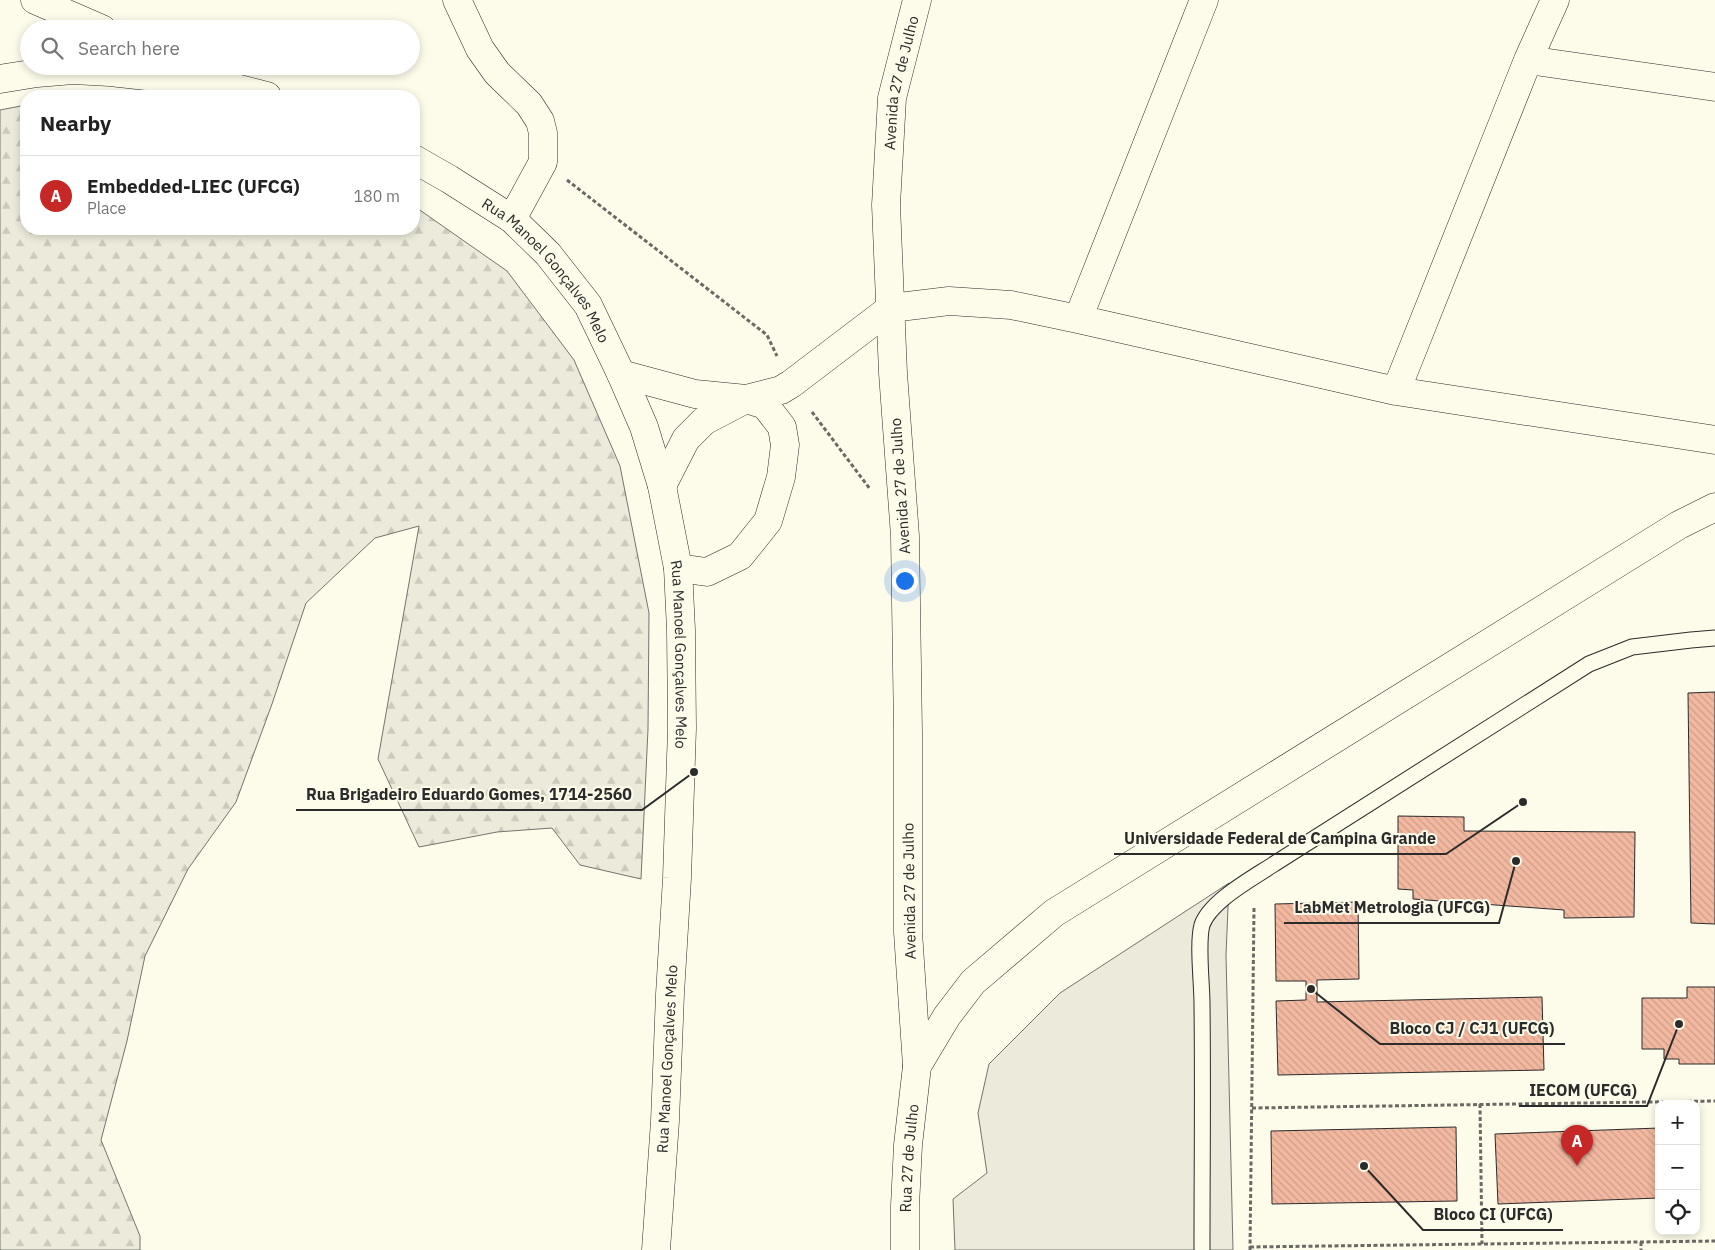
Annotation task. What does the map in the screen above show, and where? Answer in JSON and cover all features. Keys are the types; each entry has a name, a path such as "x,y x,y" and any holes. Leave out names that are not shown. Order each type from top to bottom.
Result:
{"street":[{"path":"35,0 81,20"},
{"path":"457,0 480,49 497,73 529,104 540,121 543,133 543,162 512,219"},
{"name":"Avenida 27 de Julho","path":"917,0 892,98 886,205 893,372 905,536 908,732 908,932 917,1066"},
{"path":"1078,318 1204,0"},
{"path":"1396,390 1528,60 1555,0"},
{"path":"1528,60 1715,88"},
{"path":"0,79 25,75"},
{"path":"138,75 220,84 244,90"},
{"path":"202,75 220,84"},
{"name":"Rua Manoel Gonçalves Melo","path":"420,162 512,219 548,254 588,305 644,427 662,486 678,568 682,728 665,1121 656,1250"},
{"path":"662,486 686,439 704,421 746,399 781,390 791,384 891,308 949,301 1011,305 1078,318 1396,390 1715,440"},
{"path":"621,374 695,394 746,399 766,405 782,427 785,445 781,476 768,521 740,556 707,572 678,568"},
{"path":"917,1066 947,1016 973,982 1054,913 1679,525 1715,507"},
{"name":"Rua 27 de Julho","path":"905,1250 908,1145 917,1066"}],"lane":[{"path":"1202,1250 1202,1003 1200,947 1202,924 1210,911 1222,899 1254,878 1589,664 1632,647 1715,638"}],"path":[{"path":"543,162 767,335 791,384 875,496"},
{"path":"1254,878 1250,1248 1715,1241"},
{"path":"1252,1108 1715,1101"},
{"path":"1480,1104 1482,1244"},
{"path":"1641,1242 1641,1250"}],"green space":[{"path":"20,106 20,235 420,235 420,210 507,271 574,360 620,466 649,613 648,729 641,879 580,865 552,828 497,832 419,847 378,759 419,526 375,538 306,603 236,802 188,869 145,956 127,1041 101,1140 140,1236 140,1250 0,1250 0,110"}],"shaded area":[{"path":"1229,883 1226,955 1233,1250 955,1250 953,1199 987,1173 978,1113 989,1064 1060,993"}],"building":[{"path":"1715,692 1715,924 1691,923 1688,693"},
{"path":"1398,816 1464,817 1464,831 1635,832 1634,917 1564,918 1564,910 1413,899 1413,890 1398,889"},
{"path":"1358,902 1359,979 1317,980 1317,1002 1542,997 1544,1070 1278,1075 1276,1001 1306,1000 1306,981 1276,981 1275,904"},
{"path":"1687,987 1715,987 1715,1064 1679,1064 1679,1059 1664,1059 1664,1049 1642,1049 1642,998 1687,998"},
{"path":"1456,1127 1457,1201 1272,1204 1271,1131"},
{"path":"1655,1128 1655,1198 1498,1204 1495,1134"}],"place":[{"name":"Rua Brigadeiro Eduardo Gomes, 1714-2560","path":"694,772"},
{"name":"Universidade Federal de Campina Grande","path":"1523,802"},
{"name":"LabMet Metrologia (UFCG)","path":"1516,861"},
{"name":"Bloco CJ / CJ1 (UFCG)","path":"1311,989"},
{"name":"IECOM (UFCG)","path":"1679,1024"},
{"name":"Bloco CI (UFCG)","path":"1364,1166"},
{"name":"Embedded-LIEC (UFCG)","path":"1577,1166"}]}
